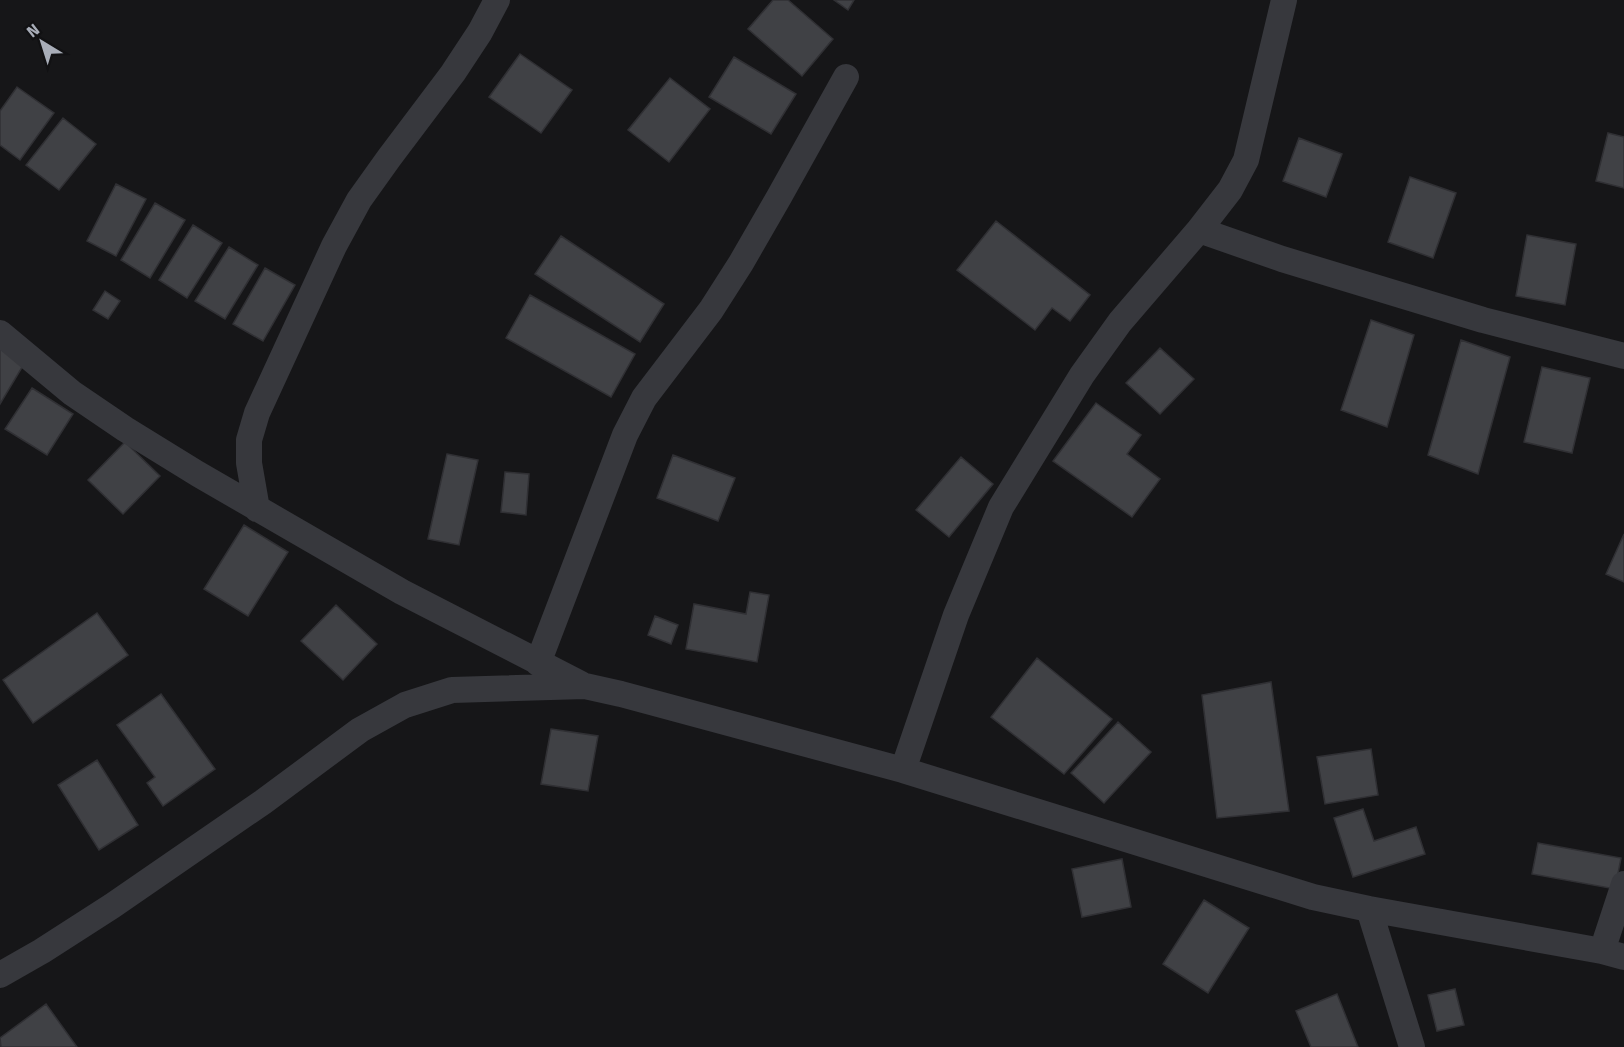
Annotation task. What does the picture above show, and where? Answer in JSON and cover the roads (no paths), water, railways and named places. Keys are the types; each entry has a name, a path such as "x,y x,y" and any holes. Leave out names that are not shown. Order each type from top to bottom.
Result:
{"street":[{"path":"257,509 249,463 251,431 257,413 334,246 359,200 453,73 480,32 497,0"},
{"path":"903,770 956,615 1000,507 1082,375 1120,322 1230,190 1246,160 1284,0"},
{"path":"538,663 625,435 644,398 711,309 741,263 846,77"},
{"path":"1199,230 1282,259 1472,316 1624,356"},
{"path":"0,333 72,393 125,429 257,509 402,592 585,686 903,770 1313,897 1369,909 1613,954 1624,884"},
{"path":"0,975 111,906 262,802 360,730 405,705 452,690 585,686"},
{"path":"1369,909 1412,1047"}]}
